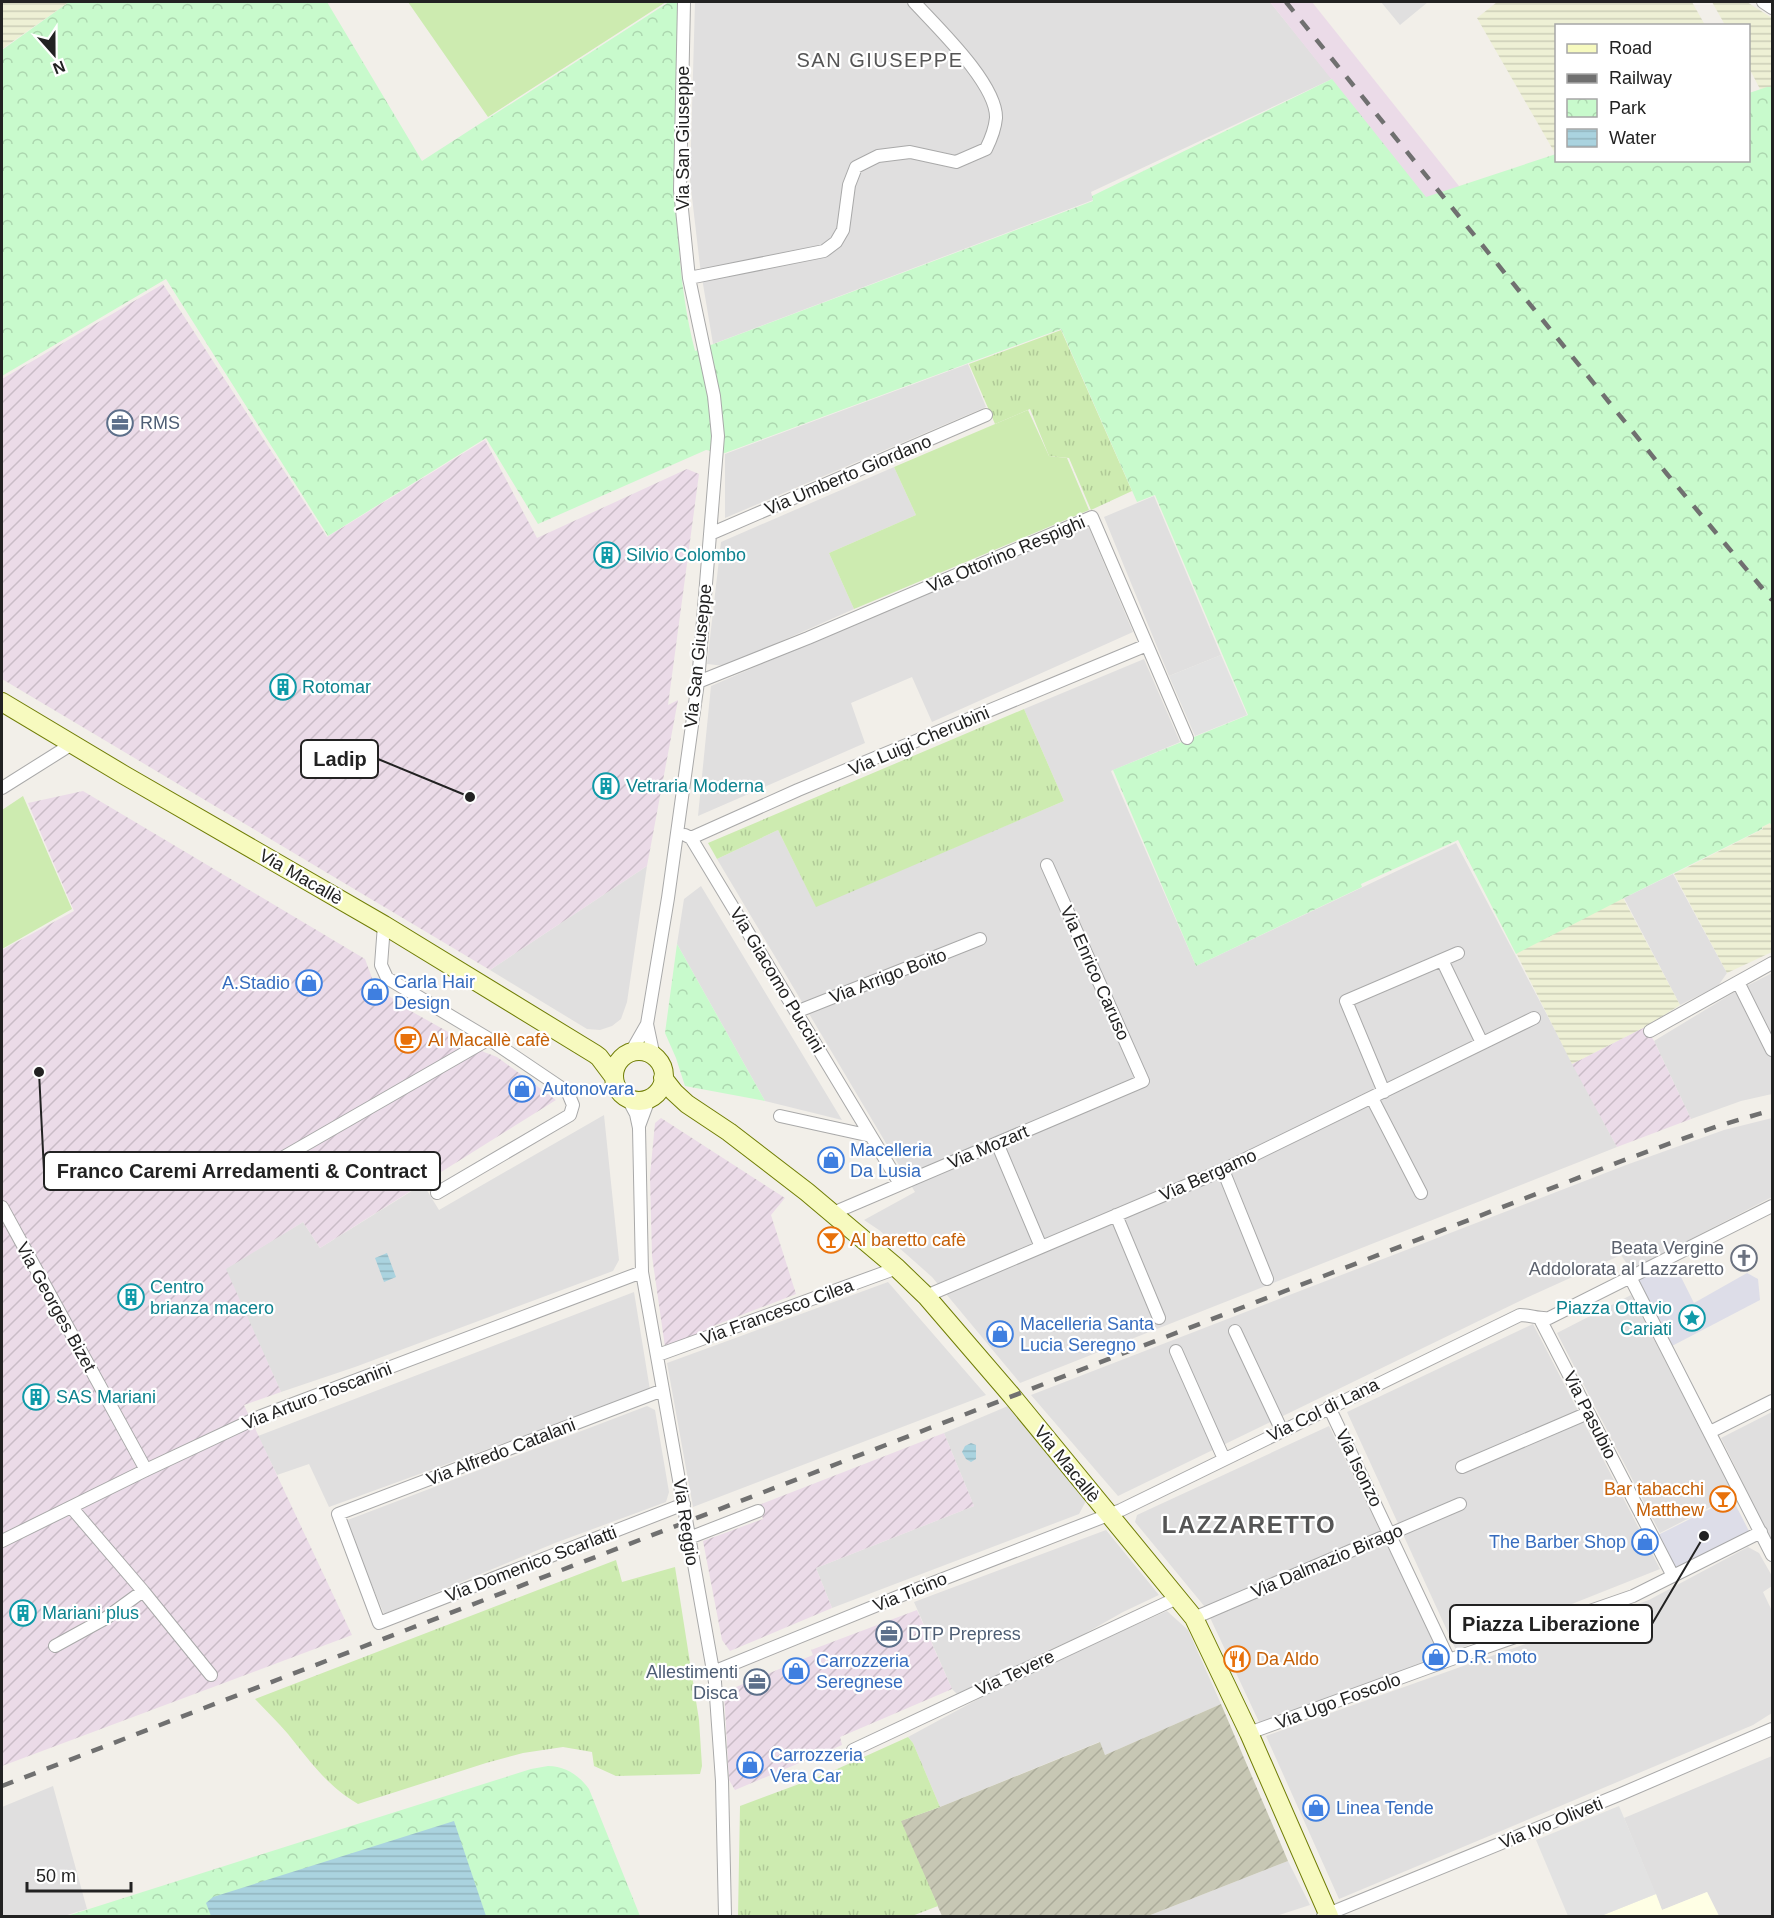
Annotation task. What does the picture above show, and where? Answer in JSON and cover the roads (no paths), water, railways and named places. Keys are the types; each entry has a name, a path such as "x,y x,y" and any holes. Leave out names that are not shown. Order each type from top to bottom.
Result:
{"street":[{"name":"Via San Giuseppe","path":"654,1057 647,1024 668,898 698,682 718,436 714,396 689,278 680,190 684,2"},
{"path":"689,278 824,251 836,242 843,231 849,185 856,167 878,156 910,152 956,162 986,149 996,116 990,95 981,77 914,2"},
{"path":"1763,2 1773,8"},
{"name":"Via Umberto Giordano","path":"710,534 986,415"},
{"name":"Via Ottorino Respighi","path":"698,682 808,638 1092,516 1187,738"},
{"name":"Via Luigi Cherubini","path":"691,838 798,790 1147,645"},
{"name":"Via Macallè","path":"2,702 384,925 599,1057 614,1077"},
{"path":"2,788 72,744"},
{"name":"Via Giacomo Puccini","path":"677,829 691,838 900,1184"},
{"name":"Via Enrico Caruso","path":"1047,865 1143,1081"},
{"path":"384,925 381,965 387,978 489,1039 568,1093 573,1105 570,1115 437,1192"},
{"name":"Via Arrigo Boito","path":"796,1012 980,939"},
{"path":"1384,1092 1346,1001 1458,953"},
{"path":"1442,960 1482,1043"},
{"path":"1650,1031 1773,963"},
{"path":"1738,982 1773,1050"},
{"name":"Via Bergamo","path":"926,1296 1223,1170 1534,1018"},
{"name":"Via San Giuseppe","path":"628,1054 647,1024"},
{"path":"275,1162 489,1039"},
{"path":"599,1057 642,1052 654,1057 660,1063 663,1078 659,1090 650,1098 638,1101 628,1099 620,1092 614,1077 616,1065 628,1054"},
{"name":"Via Macallè","path":"663,1078 687,1104 754,1151 833,1213 926,1296 1012,1396 1194,1618 1249,1733 1326,1916"},
{"name":"Via Mozart","path":"833,1213 1143,1081"},
{"name":"Via Macallè","path":"650,1098 687,1104"},
{"name":"Via Reggio","path":"639,1128 650,1098"},
{"path":"1372,1098 1421,1193"},
{"name":"Via Reggio","path":"628,1099 636,1114 639,1128 642,1272 713,1672 722,1781 725,1917"},
{"path":"780,1116 871,1136"},
{"path":"997,1143 1041,1247"},
{"path":"1223,1170 1267,1279"},
{"path":"1540,1319 1549,1318 1773,1206"},
{"name":"Via Georges Bizet","path":"2,1207 146,1470"},
{"path":"1116,1215 1159,1318"},
{"name":"Via Francesco Cilea","path":"658,1355 897,1268"},
{"name":"Via Arturo Toscanini","path":"2,1541 261,1416 642,1272"},
{"path":"1630,1277 1773,1555"},
{"name":"Via Col di Lana","path":"1108,1514 1129,1506 1520,1315 1540,1319"},
{"name":"Via Pasubio","path":"1540,1319 1673,1576"},
{"path":"1235,1331 1282,1431"},
{"path":"1176,1351 1224,1459"},
{"name":"Via Alfredo Catalani","path":"379,1623 338,1514 663,1390"},
{"path":"1710,1432 1773,1401"},
{"name":"Via Isonzo","path":"1329,1407 1449,1660"},
{"path":"1462,1467 1588,1413"},
{"name":"Via Domenico Scarlatti","path":"379,1623 684,1504"},
{"name":"Via Dalmazio Birago","path":"1194,1618 1460,1504"},
{"path":"71,1507 211,1675"},
{"path":"689,1538 758,1511"},
{"name":"Via Ticino","path":"713,1672 1108,1514"},
{"name":"Via Ugo Foscolo","path":"1249,1733 1633,1596 1761,1532"},
{"path":"55,1646 106,1618 143,1591"},
{"name":"Via Tevere","path":"852,1750 1177,1598"},
{"name":"Via Ivo Oliveti","path":"1326,1916 1632,1790 1773,1729"}],"water":[{"path":"387,1253 396,1277 384,1282 375,1258"},
{"path":"971,1443 976,1445 976,1459 971,1462 962,1452 965,1446"},
{"path":"454,1821 486,1916 211,1916 206,1903 213,1897"}],"railway":[{"path":"1286,2 1667,474 1772,600"},
{"path":"2,1786 1627,1159 1718,1126 1772,1110"}],"place":[{"name":"RMS","path":"120,423"},
{"name":"Silvio Colombo","path":"607,555"},
{"name":"Rotomar","path":"283,687"},
{"name":"Vetraria Moderna","path":"606,786"},
{"name":"Ladip","path":"470,797"},
{"name":"A.Stadio","path":"309,983"},
{"name":"Carla Hair Design","path":"375,992"},
{"name":"Al Macallè cafè","path":"408,1040"},
{"name":"Franco Caremi Arredamenti & Contract","path":"39,1072"},
{"name":"Autonovara","path":"522,1089"},
{"name":"Macelleria Da Lusia","path":"831,1160"},
{"name":"Al baretto cafè","path":"831,1240"},
{"name":"Beata Vergine Addolorata al Lazzaretto","path":"1744,1258"},
{"name":"Centro brianza macero","path":"131,1297"},
{"name":"Piazza Ottavio Cariati","path":"1692,1318"},
{"name":"Macelleria Santa Lucia Seregno","path":"1000,1334"},
{"name":"SAS Mariani","path":"36,1397"},
{"name":"Bar tabacchi Matthew","path":"1723,1499"},
{"name":"Piazza Liberazione","path":"1704,1536"},
{"name":"The Barber Shop","path":"1645,1542"},
{"name":"Mariani plus","path":"23,1613"},
{"name":"DTP Prepress","path":"889,1634"},
{"name":"D.R. moto","path":"1436,1657"},
{"name":"Da Aldo","path":"1237,1659"},
{"name":"Carrozzeria Seregnese","path":"796,1671"},
{"name":"Allestimenti Disca","path":"757,1682"},
{"name":"Carrozzeria Vera Car","path":"750,1765"},
{"name":"Linea Tende","path":"1316,1808"}],"district":[{"name":"SAN GIUSEPPE","path":"880,60"},
{"name":"LAZZARETTO","path":"1249,1525"}]}
